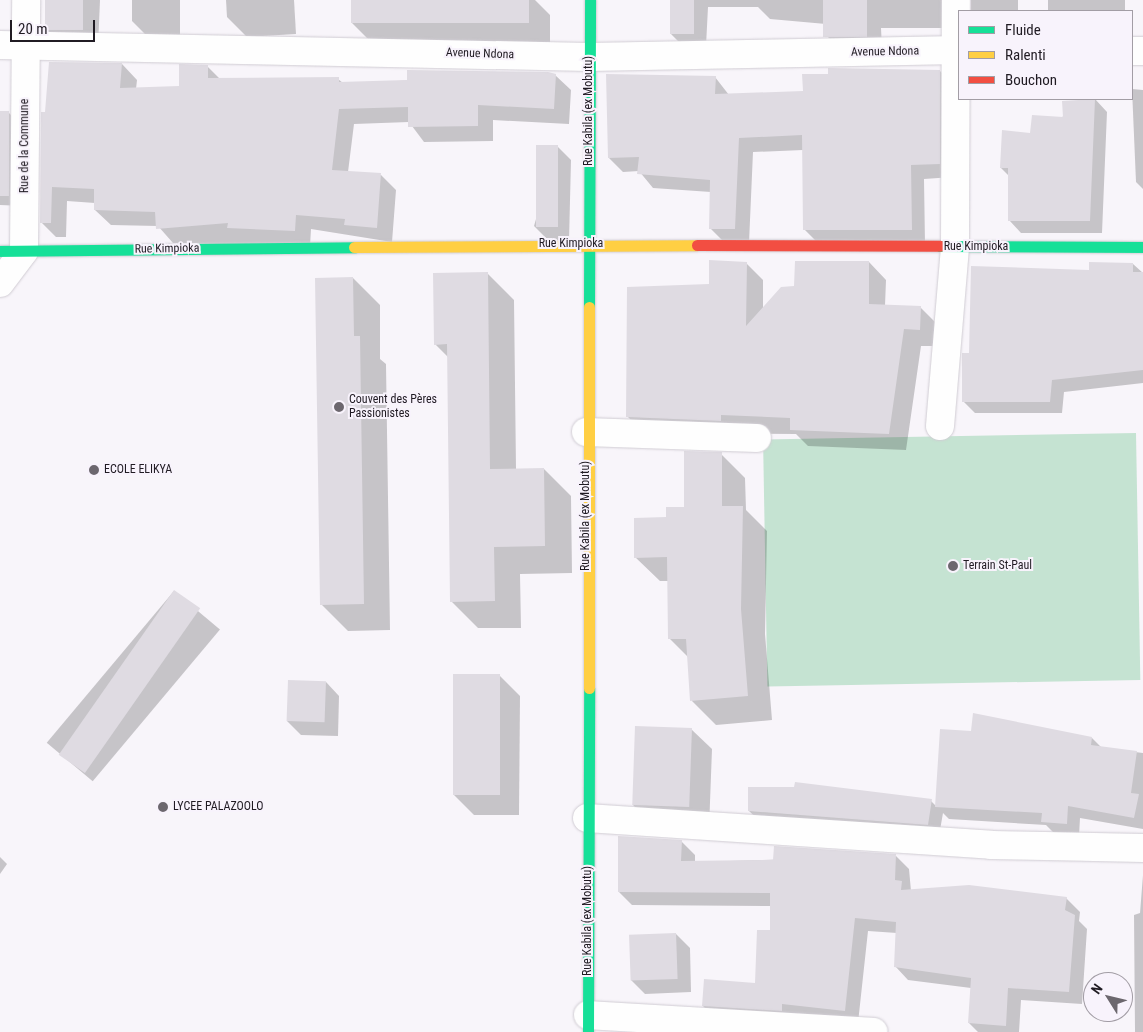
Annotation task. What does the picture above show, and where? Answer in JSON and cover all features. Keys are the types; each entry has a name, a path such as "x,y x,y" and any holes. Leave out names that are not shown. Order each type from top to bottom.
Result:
{"street":[{"name":"Rue de la Commune","path":"12,251 12,45 26,0"},
{"name":"Rue Kabila (ex Mobutu)","path":"588,1024 586,432 590,0"},
{"path":"940,426 955,247 956,0"},
{"name":"Avenue Ndona","path":"12,45 589,57 957,50"},
{"name":"Rue Kimpioka","path":"12,251 588,244 955,247 1143,246"},
{"path":"0,283 12,251"},
{"path":"586,432 757,438"},
{"path":"587,818 992,845 1143,848"},
{"path":"588,1024 872,1032"}],"green space":[{"name":"Terrain St-Paul","path":"1136,433 1140,680 767,686 763,440"}],"building":[{"path":"45,0 83,0 83,30 45,30"},
{"path":"351,0 529,0 529,23 351,23"},
{"path":"670,0 694,0 694,34 670,34"},
{"path":"823,0 867,0 867,37 823,37"},
{"path":"49,62 122,63 120,88 179,86 179,64 208,65 208,78 339,77 339,82 407,80 407,70 548,72 556,74 554,109 478,105 478,126 408,127 408,107 339,109 332,170 381,173 377,228 344,225 345,219 296,215 295,231 227,228 228,223 156,229 155,212 94,210 94,189 52,187 51,223 40,223 41,112 45,112"},
{"path":"828,68 940,70 940,164 911,165 912,230 803,230 802,135 739,138 735,229 709,229 710,180 637,174 639,157 608,158 606,74 716,76 715,94 803,91 802,74 828,74"},
{"path":"1095,100 1090,221 1008,221 1008,168 1000,168 1002,130 1030,133 1032,115 1063,117 1062,101"},
{"path":"0,111 9,111 9,196 0,196"},
{"path":"536,145 558,145 558,227 536,227"},
{"path":"709,260 747,262 746,326 781,287 794,286 795,261 869,261 869,304 921,306 920,330 904,329 889,434 790,430 790,418 721,415 721,421 626,417 627,287 709,284"},
{"path":"1089,262 1133,263 1133,272 1143,272 1143,370 1052,380 1050,402 962,402 962,353 969,353 971,266 1089,270"},
{"path":"488,272 490,469 544,468 545,546 494,547 495,601 450,602 447,344 434,345 433,273"},
{"path":"353,277 354,336 360,336 364,604 320,605 315,278"},
{"path":"684,451 722,452 722,506 743,506 741,609 748,696 690,701 686,639 668,639 667,557 634,558 634,518 666,517 666,507 684,507"},
{"path":"174,590 200,608 85,773 59,755"},
{"path":"453,674 500,674 500,795 453,795"},
{"path":"288,680 326,681 325,722 287,721"},
{"path":"973,713 1092,737 1091,745 1137,751 1131,793 1139,794 1134,818 1068,806 1067,824 1041,822 1042,813 935,807 940,729 971,731"},
{"path":"635,726 692,728 689,807 632,805"},
{"path":"795,782 932,799 928,825 748,811 748,787 794,787"},
{"path":"618,836 682,840 681,861 773,860 774,846 896,854 895,880 902,881 901,890 969,885 1067,897 1065,910 1075,915 1069,992 1008,988 1006,1026 968,1023 971,978 894,967 896,922 855,918 845,1011 782,1004 782,1011 702,1006 704,979 755,983 757,930 770,930 770,893 618,892"},
{"path":"676,933 678,979 631,981 629,935"}],"traffic: fast":[{"path":"589,307 590,0"},
{"path":"940,246 1143,247"},
{"path":"0,251 354,247"},
{"path":"588,1032 589,688"}],"traffic: slow":[{"path":"354,247 697,245"},
{"path":"589,307 589,688"}],"traffic: jam":[{"path":"697,245 940,246"}],"place":[{"name":"Couvent des Pères Passionistes","path":"339,407"},
{"name":"ECOLE ELIKYA","path":"94,470"},
{"name":"Terrain St-Paul","path":"953,566"},
{"name":"LYCEE PALAZOOLO","path":"163,807"}]}
